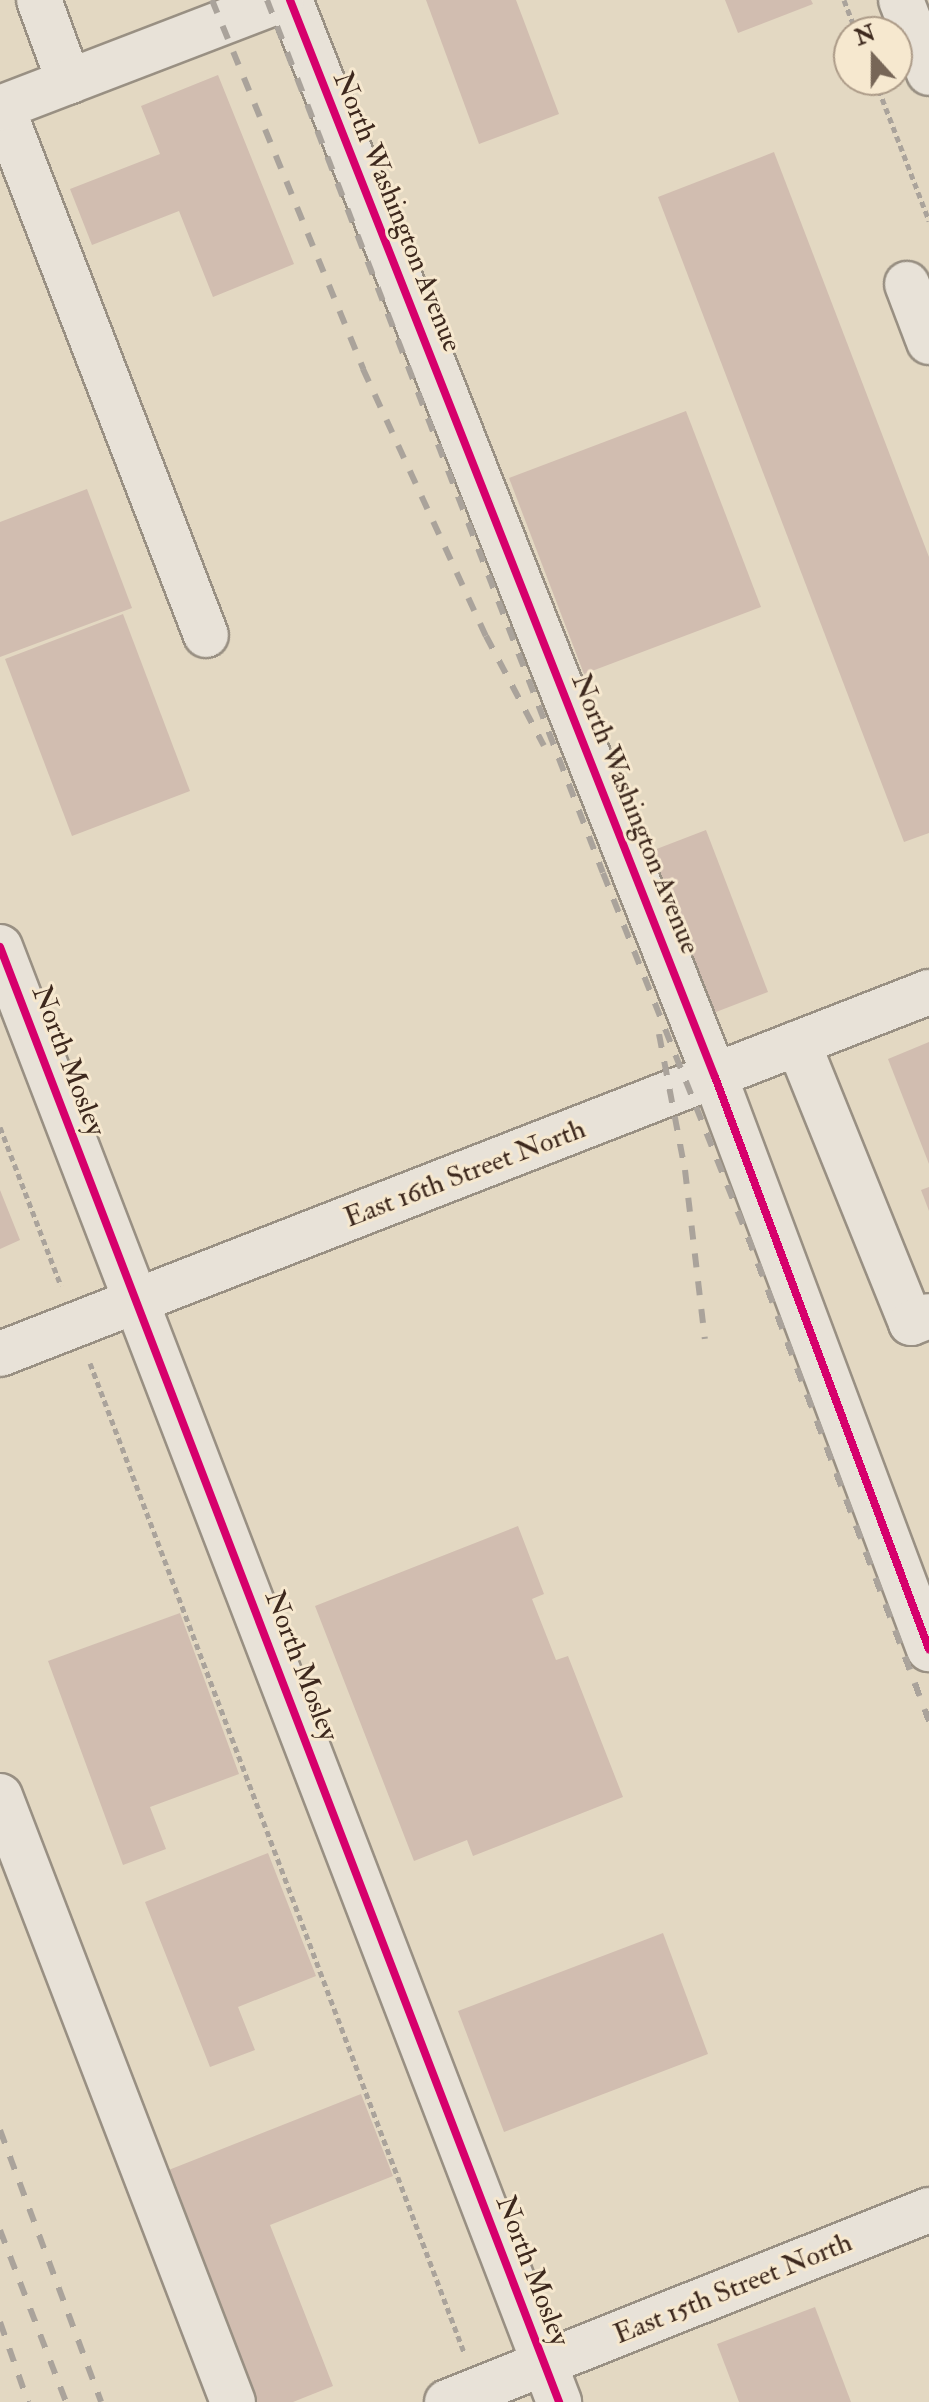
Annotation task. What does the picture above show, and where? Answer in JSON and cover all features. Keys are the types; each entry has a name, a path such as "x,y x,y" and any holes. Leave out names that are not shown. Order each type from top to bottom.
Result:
{"street":[{"path":"39,0 69,82"},
{"path":"206,635 1,108 281,0"},
{"name":"North Washington Avenue","path":"290,0 715,1077 929,1649"},
{"path":"901,0 929,73"},
{"path":"907,284 929,342"},
{"name":"North Mosley","path":"0,947 13,1017 138,1301 552,2383"},
{"name":"East 16th Street North","path":"0,1354 929,992"},
{"path":"798,1043 911,1323 929,1316"},
{"path":"0,1796 233,2402"},
{"name":"East 15th Street North","path":"462,2396 552,2383 929,2210"}],"path":[{"path":"881,96 929,221"},
{"path":"0,1127 76,1325 462,2396"}],"building":[{"path":"426,0 516,0 559,114 479,144"},
{"path":"725,0 811,0 813,4 738,33"},
{"path":"218,75 294,264 213,297 179,211 92,245 70,189 160,154 141,106"},
{"path":"774,152 929,557 929,833 904,842 658,197"},
{"path":"686,411 761,607 584,674 509,478"},
{"path":"87,489 132,608 0,657 0,522"},
{"path":"123,614 190,791 72,836 5,659"},
{"path":"706,830 768,992 703,1017 641,855"},
{"path":"929,1042 929,1164 888,1059"},
{"path":"929,1187 929,1211 921,1190"},
{"path":"0,1190 20,1240 0,1249"},
{"path":"518,1526 544,1594 532,1599 556,1660 568,1656 623,1797 473,1856 467,1840 414,1861 315,1606"},
{"path":"180,1613 239,1774 150,1807 166,1849 123,1865 48,1661"},
{"path":"268,1853 316,1976 238,2007 255,2050 210,2067 145,1902"},
{"path":"663,1933 708,2054 504,2132 458,2011"},
{"path":"361,2094 393,2176 270,2225 333,2386 293,2402 246,2402 156,2175"},
{"path":"815,2307 851,2402 739,2402 717,2344"}],"railway":[{"path":"212,0 363,369 486,636 544,746"},
{"path":"267,0 603,873 748,1237 929,1721"},
{"path":"659,1034 685,1170 705,1339"},
{"path":"0,2130 101,2402"},
{"path":"0,2230 66,2402"},
{"path":"0,2322 28,2402"}],"cycle path":[{"path":"290,0 715,1077 929,1649"},
{"path":"0,947 559,2402"}]}
